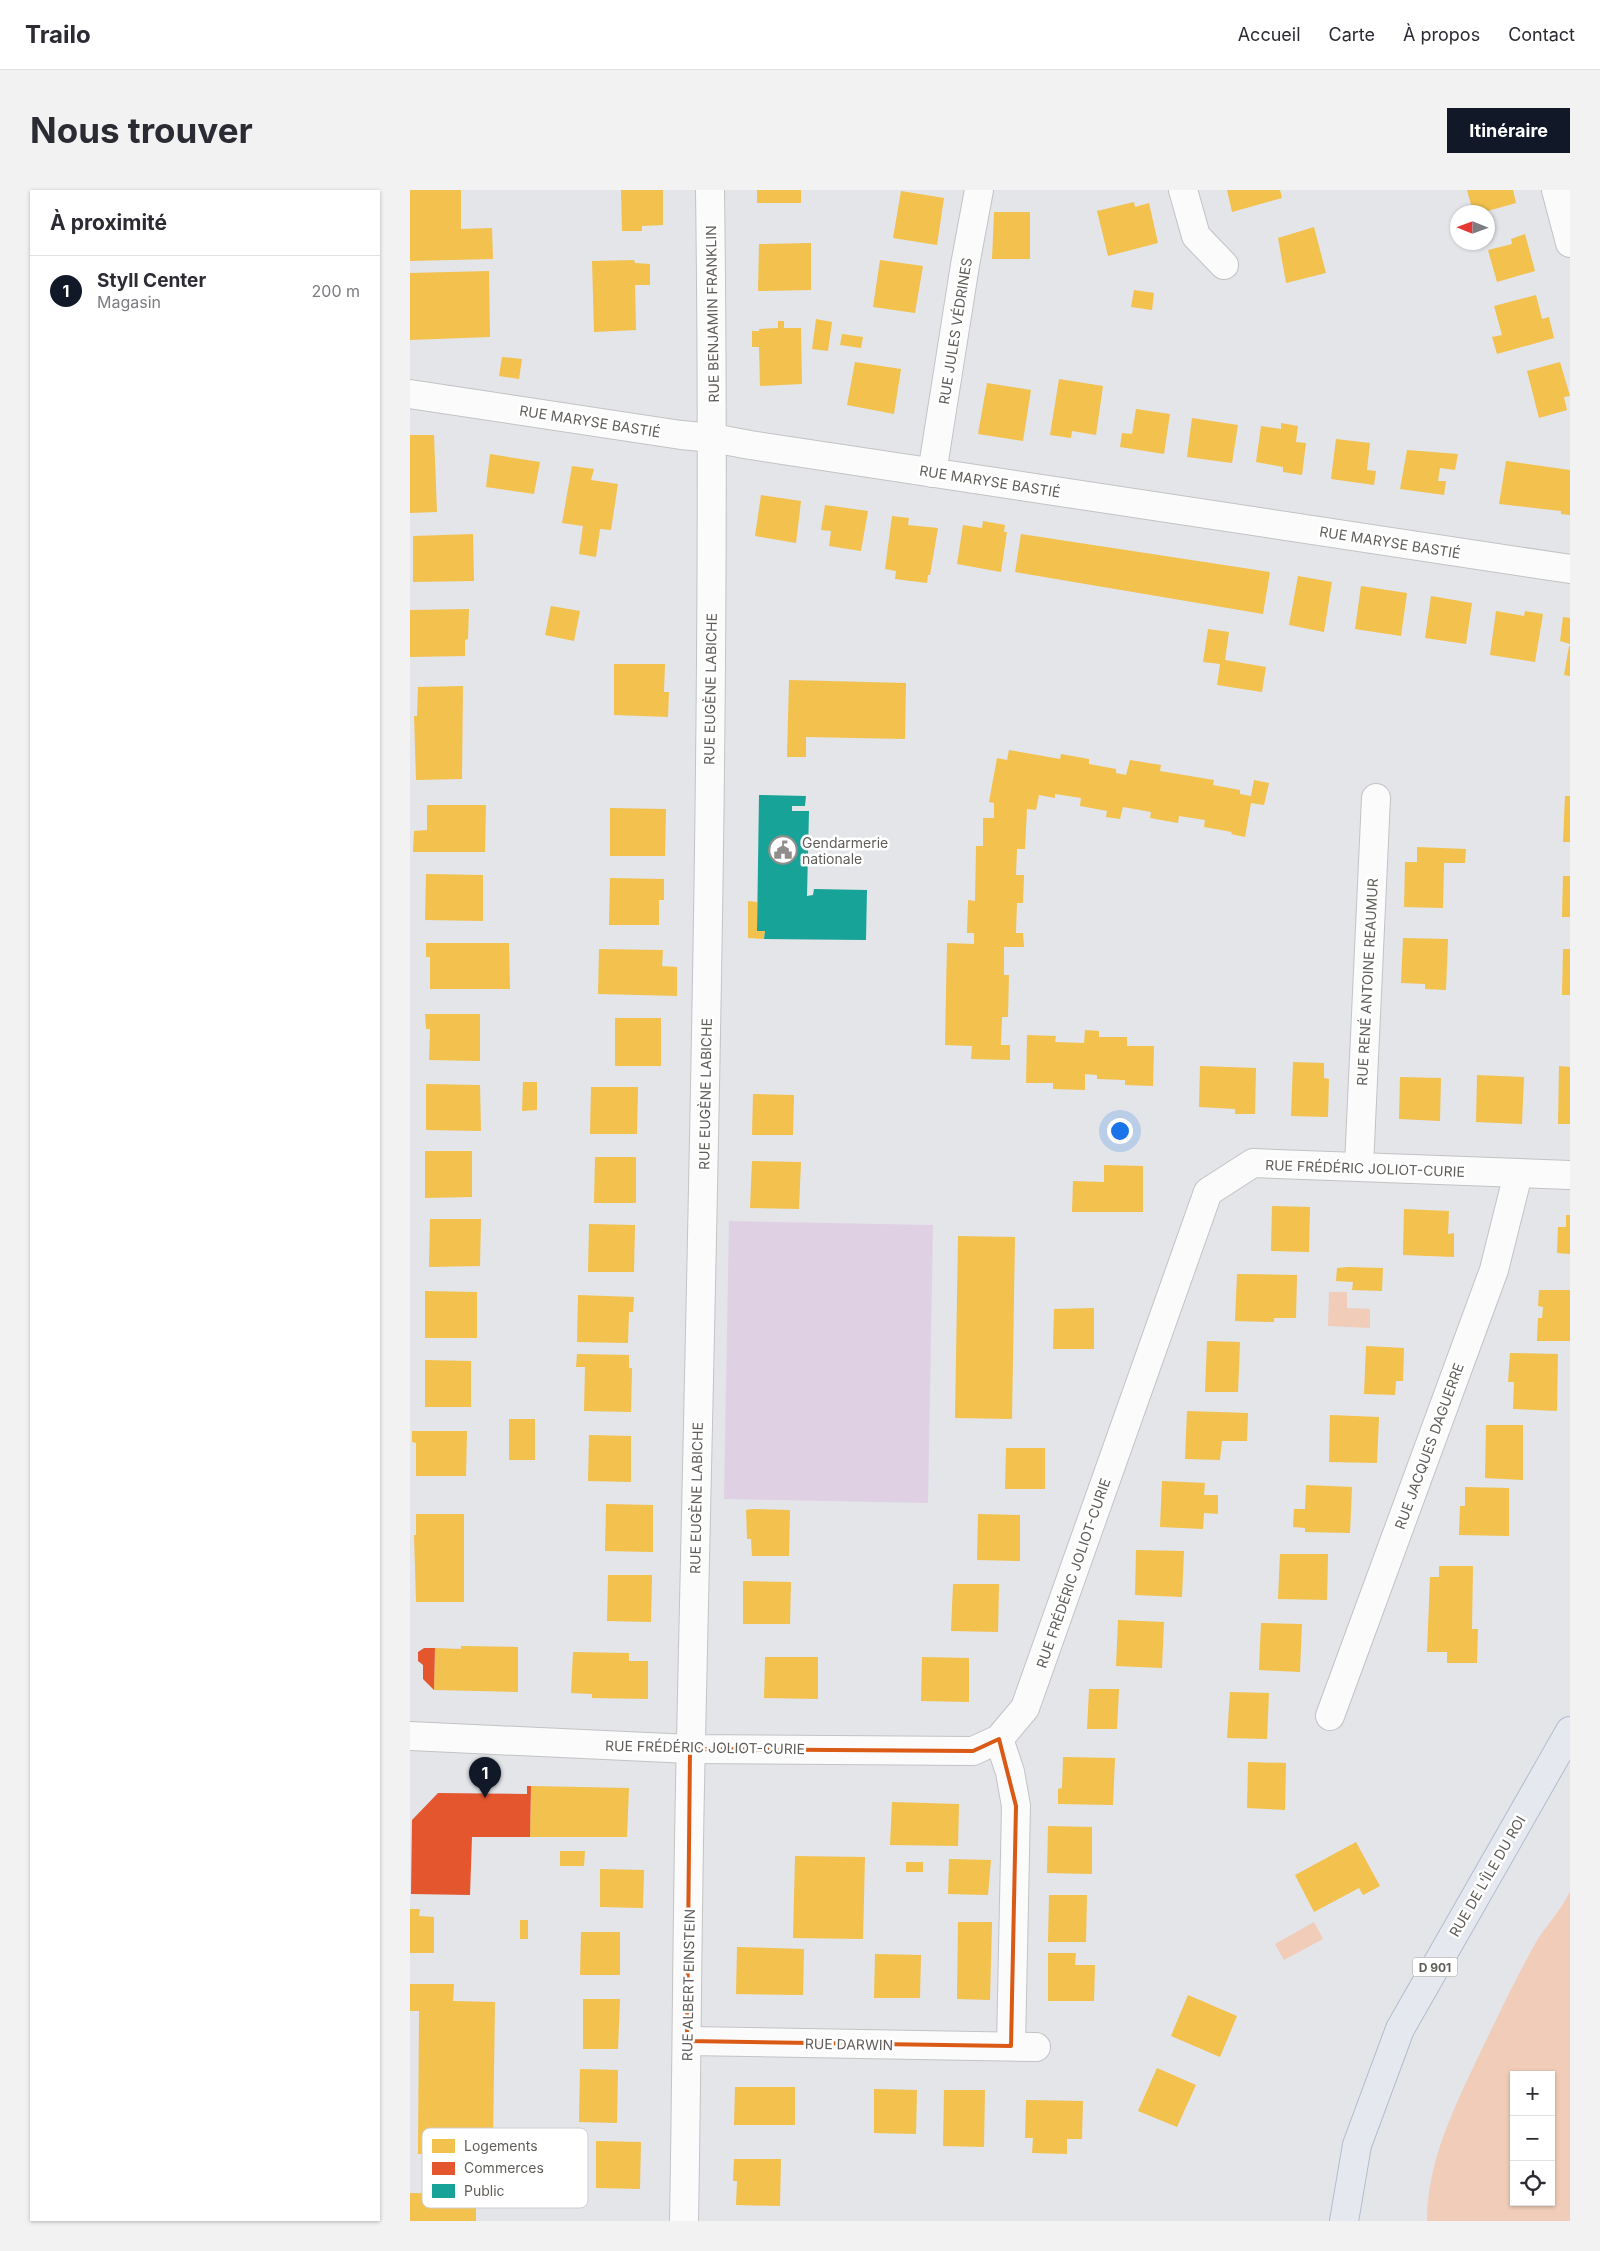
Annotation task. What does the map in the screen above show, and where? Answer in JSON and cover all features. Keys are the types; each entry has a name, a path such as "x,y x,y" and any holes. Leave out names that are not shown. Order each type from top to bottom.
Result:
{"main road":[{"name":"RUE DE L'ÎLE DU ROI","path":"1344,2221 1358,2145 1378,2084 1400,2029 1570,1731"}],"street":[{"name":"RUE BENJAMIN FRANKLIN","path":"710,190 713,438"},
{"name":"RUE JULES VÉDRINES","path":"932,473 965,265 979,190"},
{"path":"1183,190 1196,236 1224,264"},
{"path":"1556,190 1570,243"},
{"name":"RUE MARYSE BASTIÉ","path":"410,394 681,435 713,438 932,473 1570,569"},
{"name":"RUE EUGÈNE LABICHE","path":"690,1749 707,993 713,438"},
{"name":"RUE RENÉ ANTOINE REAUMUR","path":"1359,1166 1376,798"},
{"name":"RUE FRÉDÉRIC JOLIOT-CURIE","path":"410,1736 690,1749 973,1751 1000,1739 1025,1708 1208,1192 1253,1164 1359,1166 1570,1175"},
{"name":"RUE JACQUES DAGUERRE","path":"1330,1716 1494,1270 1518,1174"},
{"name":"RUE DARWIN","path":"687,2041 1024,2047 1016,1806 1010,1772 1000,1739"},
{"name":"RUE ALBERT EINSTEIN","path":"684,2221 690,1749"}],"highlighted area":[{"path":"999,1739 1016,1806 1011,2046 687,2041 690,1749 973,1751"}],"shaded area":[{"path":"729,1221 933,1225 928,1503 724,1499"},
{"path":"1329,1292 1347,1292 1347,1308 1370,1309 1370,1328 1328,1326"},
{"path":"1570,1891 1570,2221 1427,2221 1428,2199 1437,2155 1452,2114 1507,1998 1539,1937"},
{"path":"1314,1922 1323,1939 1284,1960 1275,1944"}],"building: Logements":[{"path":"410,190 461,190 461,229 492,228 493,259 410,261"},
{"path":"621,190 663,190 663,225 642,226 642,231 622,231"},
{"path":"757,190 801,190 801,203 757,203"},
{"path":"1227,190 1280,190 1282,198 1232,212"},
{"path":"1467,190 1513,190 1516,203 1495,209 1495,205 1471,205"},
{"path":"901,191 944,198 937,245 893,238"},
{"path":"1134,202 1135,207 1149,203 1158,243 1108,256 1097,211"},
{"path":"994,212 1030,212 1030,259 992,259"},
{"path":"1314,227 1326,273 1286,283 1278,238"},
{"path":"1525,234 1535,271 1497,282 1488,250 1495,250 1495,248 1512,244 1511,239"},
{"path":"811,243 811,290 758,291 759,244"},
{"path":"634,260 635,263 650,264 650,285 635,285 636,330 594,332 592,261"},
{"path":"880,260 923,266 915,313 873,307"},
{"path":"489,271 490,337 410,340 410,273"},
{"path":"1134,290 1154,293 1152,310 1131,307"},
{"path":"1536,295 1542,319 1549,317 1554,338 1497,354 1492,337 1502,335 1494,306"},
{"path":"816,319 832,322 828,351 812,349"},
{"path":"778,321 784,321 784,328 801,328 802,384 760,386 759,347 752,347 752,331 778,328"},
{"path":"842,334 863,337 861,348 840,345"},
{"path":"502,357 522,359 519,379 499,376"},
{"path":"855,362 901,369 894,414 847,405"},
{"path":"1560,362 1570,396 1564,397 1567,410 1539,418 1527,371"},
{"path":"1059,379 1103,386 1096,435 1072,431 1071,438 1050,435"},
{"path":"987,383 1031,390 1023,441 978,434"},
{"path":"1136,409 1170,414 1164,454 1120,447 1122,433 1132,434"},
{"path":"1192,418 1238,425 1232,463 1187,457"},
{"path":"1281,423 1298,426 1296,442 1306,443 1302,475 1283,472 1283,467 1256,462 1261,426 1281,429"},
{"path":"410,435 434,435 437,512 410,513"},
{"path":"1336,439 1370,443 1367,470 1376,471 1374,485 1331,479"},
{"path":"1407,450 1458,454 1455,470 1440,468 1438,481 1446,481 1444,495 1400,489"},
{"path":"490,454 540,462 534,494 486,487"},
{"path":"1506,461 1570,470 1570,515 1561,514 1561,511 1499,504"},
{"path":"572,466 594,469 591,480 618,484 611,530 600,529 596,557 579,554 583,526 562,523"},
{"path":"761,495 801,501 796,543 755,536"},
{"path":"825,505 868,511 861,551 829,546 831,531 821,530"},
{"path":"892,516 909,518 908,525 938,528 927,583 895,579 896,571 885,569"},
{"path":"983,521 1005,525 1004,532 1007,532 1001,572 957,564 963,525 982,528"},
{"path":"473,534 474,581 413,582 413,536"},
{"path":"1021,534 1270,572 1263,614 1015,572"},
{"path":"1298,576 1332,582 1324,632 1289,625"},
{"path":"1361,586 1407,593 1401,636 1355,629"},
{"path":"1431,596 1472,603 1466,644 1425,638"},
{"path":"551,606 580,611 574,641 545,635"},
{"path":"469,609 468,639 465,640 465,656 410,657 410,610"},
{"path":"1496,611 1524,616 1525,611 1543,614 1535,662 1490,655"},
{"path":"1563,617 1570,618 1570,644 1560,641"},
{"path":"1208,629 1229,632 1225,660 1266,667 1262,692 1217,685 1220,664 1203,662"},
{"path":"1570,646 1570,676 1564,675"},
{"path":"614,664 665,664 664,692 669,692 668,717 614,715"},
{"path":"789,680 906,683 905,739 806,737 806,757 787,757"},
{"path":"463,686 462,779 416,780 414,716 417,716 418,687"},
{"path":"1009,750 1060,759 1061,754 1089,759 1089,764 1116,769 1116,773 1126,775 1130,760 1161,765 1160,771 1214,780 1213,785 1240,790 1240,794 1251,796 1254,780 1269,783 1264,805 1251,803 1245,837 1231,834 1232,832 1204,827 1205,820 1179,816 1178,823 1150,818 1151,812 1123,807 1120,819 1106,817 1107,811 1080,806 1081,798 1055,794 1055,798 1039,795 1036,810 1027,809 1025,849 1017,849 1016,875 1024,875 1023,903 1017,903 1016,933 1023,933 1024,947 1004,947 1004,975 1009,975 1008,1017 1002,1017 1001,1045 1010,1045 1010,1060 971,1059 972,1046 945,1045 947,943 974,944 974,933 967,933 968,900 975,901 976,846 983,846 983,818 994,818 994,803 989,802 997,758 1007,760"},
{"path":"1565,796 1570,796 1570,842 1563,842"},
{"path":"427,805 486,805 485,852 413,852 414,831 427,830"},
{"path":"610,808 666,809 665,856 610,856"},
{"path":"1417,847 1466,849 1465,863 1444,863 1443,908 1404,907 1405,862 1417,862"},
{"path":"426,874 483,875 483,921 425,920"},
{"path":"1563,876 1570,876 1570,917 1562,917"},
{"path":"610,878 664,879 664,900 659,900 659,925 609,925"},
{"path":"748,901 757,902 757,931 765,931 764,939 748,938"},
{"path":"1403,938 1448,939 1446,990 1425,989 1425,984 1401,983"},
{"path":"426,943 509,943 510,989 430,989 430,957 426,957"},
{"path":"599,949 663,950 662,966 677,967 677,996 598,994"},
{"path":"1563,949 1570,949 1570,995 1562,995"},
{"path":"425,1014 480,1014 480,1061 429,1060 430,1029 426,1029"},
{"path":"615,1018 661,1018 661,1066 615,1066"},
{"path":"1085,1030 1099,1031 1099,1037 1127,1037 1127,1046 1154,1046 1153,1086 1125,1085 1125,1080 1097,1079 1097,1075 1085,1074 1085,1090 1053,1089 1053,1083 1026,1083 1027,1035 1056,1036 1055,1042 1084,1043"},
{"path":"1293,1062 1324,1063 1324,1078 1329,1079 1328,1117 1291,1116"},
{"path":"1200,1066 1256,1068 1255,1114 1235,1114 1235,1109 1199,1107"},
{"path":"1559,1066 1570,1067 1570,1124 1558,1124"},
{"path":"1477,1075 1524,1077 1522,1124 1476,1122"},
{"path":"1400,1077 1441,1078 1440,1121 1399,1119"},
{"path":"523,1082 537,1082 537,1110 522,1111"},
{"path":"426,1084 480,1085 481,1131 426,1130"},
{"path":"591,1087 638,1087 637,1134 590,1134"},
{"path":"753,1094 794,1095 793,1135 752,1135"},
{"path":"425,1151 472,1151 472,1197 425,1198"},
{"path":"595,1157 636,1157 636,1203 594,1203"},
{"path":"752,1161 801,1162 799,1209 750,1208"},
{"path":"1104,1165 1143,1166 1143,1212 1072,1212 1073,1181 1104,1182"},
{"path":"1272,1206 1310,1207 1309,1252 1271,1251"},
{"path":"1404,1209 1449,1211 1448,1234 1454,1233 1454,1257 1403,1255"},
{"path":"1566,1215 1570,1215 1570,1254 1557,1253 1558,1227 1566,1227"},
{"path":"430,1219 481,1219 480,1266 429,1267"},
{"path":"589,1224 635,1225 634,1272 588,1272"},
{"path":"958,1236 1015,1237 1012,1419 955,1418"},
{"path":"1337,1268 1383,1268 1382,1291 1352,1290 1353,1282 1336,1281"},
{"path":"1237,1274 1297,1275 1296,1318 1274,1318 1274,1322 1235,1321"},
{"path":"1539,1290 1570,1290 1570,1341 1537,1341 1538,1318 1542,1318 1543,1307 1538,1306"},
{"path":"425,1291 477,1292 477,1338 425,1338"},
{"path":"578,1295 634,1297 633,1312 629,1312 628,1343 577,1342"},
{"path":"1094,1308 1094,1349 1053,1349 1054,1309"},
{"path":"1207,1341 1240,1342 1238,1392 1205,1392"},
{"path":"1366,1346 1404,1348 1403,1381 1396,1381 1395,1395 1364,1394"},
{"path":"1510,1353 1558,1354 1557,1411 1513,1409 1514,1382 1508,1382"},
{"path":"577,1354 629,1355 629,1368 632,1368 631,1412 584,1411 585,1367 576,1367"},
{"path":"425,1360 471,1361 471,1407 425,1407"},
{"path":"1187,1411 1248,1413 1247,1441 1222,1441 1220,1460 1185,1459"},
{"path":"1330,1415 1379,1417 1377,1463 1329,1462"},
{"path":"509,1419 535,1419 535,1460 509,1460"},
{"path":"1486,1425 1523,1425 1523,1480 1485,1478"},
{"path":"412,1431 467,1431 466,1476 416,1476 416,1443 412,1442"},
{"path":"589,1435 631,1436 631,1482 588,1481"},
{"path":"1006,1448 1045,1448 1045,1489 1005,1489"},
{"path":"1162,1481 1205,1483 1204,1495 1218,1495 1218,1514 1204,1513 1203,1529 1160,1527"},
{"path":"1306,1485 1352,1487 1350,1533 1305,1532 1305,1528 1293,1527 1294,1509 1305,1509"},
{"path":"1465,1487 1509,1488 1509,1536 1459,1535 1460,1506 1465,1506"},
{"path":"606,1504 653,1505 653,1552 605,1551"},
{"path":"746,1510 790,1510 789,1556 752,1556 751,1539 747,1539"},
{"path":"416,1514 464,1514 464,1602 416,1602 414,1535 416,1535"},
{"path":"978,1514 1020,1515 1020,1561 977,1560"},
{"path":"1136,1550 1184,1551 1182,1597 1135,1595"},
{"path":"1280,1554 1328,1554 1327,1600 1278,1599"},
{"path":"1439,1566 1473,1566 1472,1629 1478,1629 1477,1663 1447,1663 1447,1652 1427,1652 1430,1577 1439,1577"},
{"path":"608,1575 652,1575 651,1622 607,1621"},
{"path":"743,1581 791,1582 790,1624 743,1624"},
{"path":"953,1584 999,1584 998,1632 951,1631"},
{"path":"1118,1620 1164,1622 1162,1668 1116,1666"},
{"path":"1261,1623 1302,1624 1300,1672 1259,1670"},
{"path":"461,1646 518,1647 518,1692 434,1690 435,1648 461,1649"},
{"path":"573,1652 629,1653 629,1661 648,1661 648,1699 592,1698 592,1694 571,1693"},
{"path":"765,1657 818,1657 818,1699 764,1698"},
{"path":"922,1657 969,1658 969,1702 921,1701"},
{"path":"1089,1689 1119,1689 1117,1729 1087,1729"},
{"path":"1230,1692 1269,1693 1267,1739 1227,1738"},
{"path":"1063,1757 1115,1758 1113,1805 1058,1804 1058,1789 1062,1788"},
{"path":"1248,1762 1286,1763 1285,1810 1247,1808"},
{"path":"531,1786 629,1788 627,1837 530,1837"},
{"path":"892,1802 959,1804 958,1846 890,1845"},
{"path":"1048,1826 1092,1827 1092,1874 1047,1873"},
{"path":"1356,1842 1380,1886 1363,1895 1359,1888 1314,1912 1295,1875"},
{"path":"560,1851 585,1851 584,1866 560,1866"},
{"path":"795,1856 865,1857 863,1939 793,1938"},
{"path":"949,1859 991,1860 988,1895 948,1894"},
{"path":"906,1862 923,1862 923,1872 906,1872"},
{"path":"600,1869 644,1870 643,1908 600,1907"},
{"path":"1049,1895 1087,1895 1086,1942 1048,1942"},
{"path":"410,1909 420,1909 419,1916 434,1917 434,1953 410,1953"},
{"path":"520,1920 528,1920 528,1939 520,1939"},
{"path":"958,1922 992,1922 990,2000 957,1999"},
{"path":"581,1932 620,1932 620,1975 580,1975"},
{"path":"737,1947 804,1949 803,1995 736,1994"},
{"path":"1048,1953 1076,1953 1075,1965 1095,1965 1094,2001 1048,2001"},
{"path":"875,1954 921,1955 920,1998 874,1998"},
{"path":"410,1984 454,1984 453,2001 495,2002 493,2128 422,2128 422,2154 418,2154 419,2011 410,2011"},
{"path":"1188,1995 1237,2016 1220,2057 1171,2036"},
{"path":"583,1999 620,1999 618,2049 583,2049"},
{"path":"1157,2068 1196,2085 1177,2127 1138,2111"},
{"path":"580,2069 618,2070 617,2123 579,2122"},
{"path":"735,2087 795,2087 795,2125 734,2125"},
{"path":"874,2089 917,2090 916,2134 874,2133"},
{"path":"944,2090 985,2090 984,2147 943,2146"},
{"path":"1026,2100 1083,2101 1082,2139 1067,2139 1067,2154 1032,2153 1033,2138 1025,2138"},
{"path":"596,2141 641,2142 640,2189 596,2188"},
{"path":"734,2159 781,2159 780,2206 736,2205 737,2181 733,2181"},
{"path":"410,2193 422,2193 422,2208 476,2208 476,2221 410,2221"}],"building: Commerces":[{"path":"424,1648 435,1648 434,1690 423,1679 423,1665 418,1661 418,1652"},
{"path":"527,1786 531,1786 530,1837 472,1837 470,1895 411,1894 412,1820 438,1793 527,1794"}],"building: Public":[{"name":"Gendarmerie nationale","path":"759,795 806,796 805,806 792,806 792,811 809,811 807,896 813,895 814,889 867,890 866,940 764,939 765,931 757,931"}],"place":[{"name":"Gendarmerie nationale","path":"783,850"},
{"name":"Styll Center","path":"485,1798"}]}
